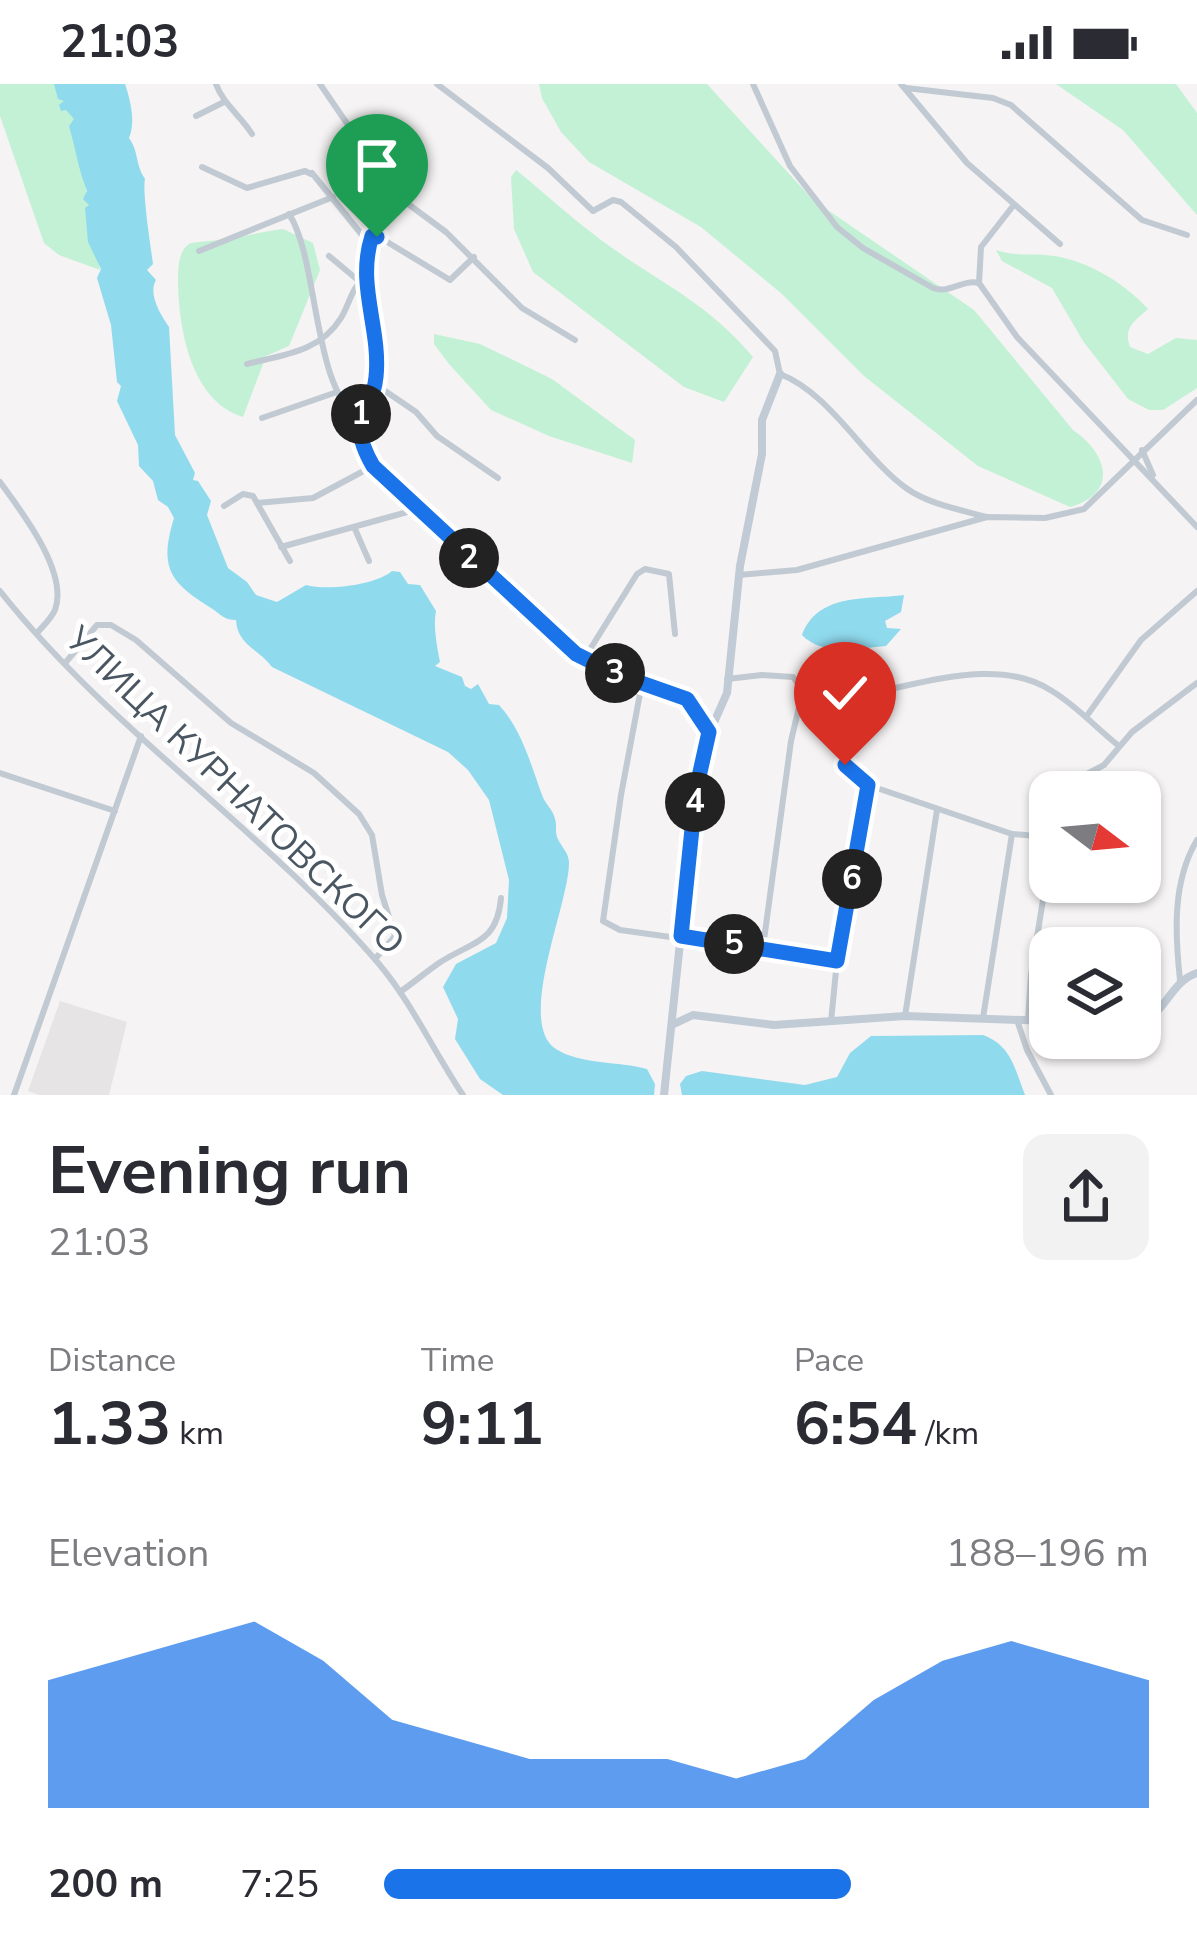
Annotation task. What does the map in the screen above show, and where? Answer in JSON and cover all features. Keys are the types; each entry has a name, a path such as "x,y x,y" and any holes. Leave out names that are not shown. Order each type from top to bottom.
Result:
{"street":[{"path":"216,84 224,102 240,114 252,134"},
{"path":"320,84 396,195 474,257 522,308 574,340"},
{"path":"437,84 559,178 593,211 613,200 621,202 676,247 775,351 780,374 762,420 762,454 740,574 724,705 709,732 696,790 664,1095"},
{"path":"753,84 793,172 848,237 940,291 967,281 979,283"},
{"path":"948,94 952,84"},
{"path":"904,86 993,98 1011,105 1142,220 1187,235"},
{"path":"904,86 953,148 1060,244"},
{"path":"196,116 224,102"},
{"path":"202,167 247,188 305,171 313,174 362,236 372,236 450,280 474,257"},
{"path":"247,364 319,346 342,317 362,278 372,236 396,195"},
{"path":"199,251 333,197"},
{"path":"1013,206 981,248 979,283 1017,337 1197,527"},
{"path":"289,214 300,230 303,263 337,392 360,419"},
{"path":"328,256 362,278 376,344 375,384 360,419 363,444 373,466 584,659 687,699 709,732"},
{"path":"780,374 801,387 911,492 987,517"},
{"path":"375,384 416,412 437,436 498,478"},
{"path":"262,418 337,392"},
{"path":"740,574 797,570 987,517 1045,518 1084,509 1197,400"},
{"path":"1142,450 1154,478"},
{"path":"257,503 313,498 373,466"},
{"path":"0,482 37,538 54,575 55,609 37,633"},
{"path":"224,506 249,494 290,561"},
{"path":"281,547 418,508"},
{"path":"355,529 369,561"},
{"path":"584,659 637,574 645,569 669,574 675,634"},
{"name":"УЛИЦА КУРНАТОВСКОГО","path":"0,591 66,662 269,851 375,959 463,1095"},
{"path":"1086,717 1141,640 1197,591"},
{"path":"66,662 98,625 111,625 136,640 231,723 335,791 372,835 395,936 375,959"},
{"path":"1029,835 1012,834 868,785 852,773 843,757 851,707 865,694 987,673 1009,674 1050,689 1119,746"},
{"path":"727,680 793,676 803,690 791,742 763,948"},
{"path":"643,683 601,912 608,927 837,961"},
{"path":"1093,771 1156,712 1197,683"},
{"path":"14,1095 141,734"},
{"path":"0,773 115,811"},
{"path":"831,1022 868,785"},
{"path":"905,1016 938,810"},
{"path":"983,1018 1012,834"},
{"path":"1180,980 1175,937 1184,869 1197,840"},
{"path":"400,992 486,938 494,928 501,898"},
{"path":"674,1024 693,1016 774,1025 905,1016 1028,1020 1041,903"},
{"path":"1161,1008 1180,980 1197,973"},
{"path":"1017,1020 1027,1051 1051,1095"}],"shaded area":[{"path":"60,1001 127,1022 109,1095 28,1091"}],"green space":[{"path":"0,84 68,84 100,270 59,255 44,243 0,116"},
{"path":"539,84 707,84 813,200 974,310 1094,450 1103,472 1096,492 1070,507 978,466 864,376 782,294 701,227 589,162 561,132"},
{"path":"1056,84 1176,84 1197,113 1197,215 1123,130"},
{"path":"516,170 599,239 703,309 753,357 724,402 684,387 533,272 514,229 511,177"},
{"path":"283,229 313,243 320,270 289,346 266,356 243,417 210,395 191,359 181,318 180,260 191,243"},
{"path":"996,250 1059,257 1088,266 1127,289 1148,309 1129,330 1130,347 1148,354 1176,338 1197,340 1197,388 1163,410 1149,410 1128,399 1083,341 1052,288 1002,261"},
{"path":"434,334 480,344 552,379 635,440 632,463 549,436 491,410 434,344"}],"water":[{"path":"54,84 125,84 132,117 129,138 145,179 153,264 147,270 156,280 154,298 169,327 175,435 195,473 193,480 211,501 207,515 228,568 256,595 277,602 306,585 351,586 392,571 400,572 408,584 420,585 436,611 440,662 435,666 462,677 471,689 478,684 489,704 499,705 507,715 554,815 557,837 568,858 542,989 545,1035 556,1049 577,1058 647,1069 655,1084 654,1095 503,1095 480,1079 455,1039 458,1019 443,987 456,964 496,943 507,918 509,880 489,800 448,752 272,667 245,641 236,620 197,599 171,572 168,549 174,518 139,466 138,445 117,401 121,386 97,278 101,269 88,242 85,208 89,205 83,199 87,191 69,126 74,119 61,111 59,105 64,101 58,99"},
{"path":"904,595 901,612 885,621 887,628 901,629 886,646 831,649 802,635 820,611 832,605"},
{"path":"983,1035 1006,1052 1025,1095 682,1095 680,1084 686,1076 702,1071 805,1085 837,1077 850,1053 871,1036"}],"route":[{"path":"377,237 372,236 369,244 364,285 376,344 376,378 359,426 373,466 576,654 687,699 709,732 696,790 681,936 837,961 868,785 845,765"}]}
